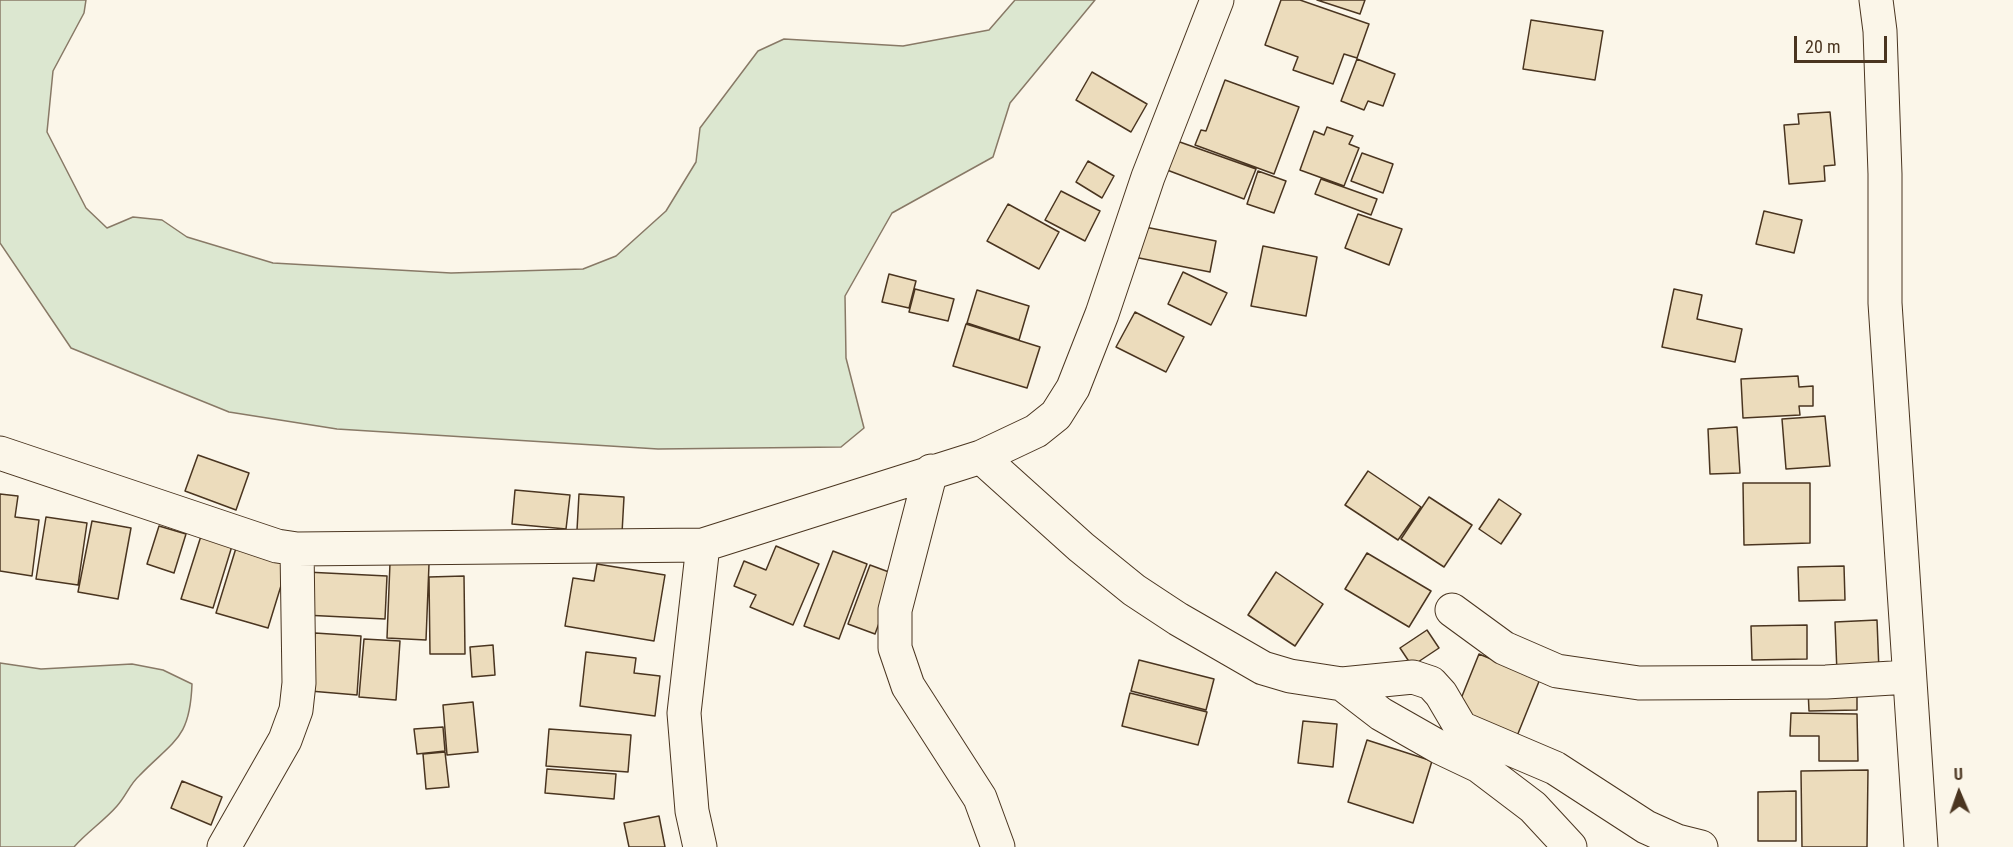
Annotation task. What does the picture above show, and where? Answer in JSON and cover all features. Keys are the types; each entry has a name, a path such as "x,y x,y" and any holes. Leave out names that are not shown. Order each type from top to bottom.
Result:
{"street":[{"path":"0,453 277,546 297,549 703,544 981,457 1036,430 1056,415 1073,388 1102,314 1148,177 1217,0"},
{"path":"1876,0 1880,31 1885,174 1885,303 1921,847"},
{"path":"981,457 1081,547 1134,590 1178,619 1263,668 1307,680 1342,684 1413,677 1431,683 1441,694 1461,728 1555,768 1646,827 1677,841 1701,847"},
{"path":"931,471 895,610 894,648 908,687 980,798 999,847"},
{"path":"700,847 693,811 684,713 703,544"},
{"path":"224,847 285,740 296,710 299,682 297,549"},
{"path":"1452,610 1504,648 1557,670 1592,676 1639,682 1726,684 1909,677"},
{"path":"1342,684 1381,714 1438,747 1479,766 1533,807 1570,847"}],"green space":[{"path":"0,0 86,0 84,13 53,71 47,132 86,208 107,228 133,217 162,220 187,237 273,263 451,273 583,269 616,256 666,211 696,162 700,128 758,51 784,39 903,46 989,30 1015,0 1095,0 1010,103 993,157 892,213 845,296 846,358 864,428 841,447 658,449 337,429 229,412 71,348 0,243"},
{"path":"0,663 41,669 132,664 163,670 192,684 188,717 178,737 136,779 112,811 74,847 0,847"}],"building":[{"path":"1281,0 1300,0 1369,24 1357,58 1344,54 1333,84 1293,70 1298,57 1265,45"},
{"path":"1317,0 1365,0 1360,14"},
{"path":"1531,20 1603,31 1595,80 1523,69"},
{"path":"1357,59 1395,74 1383,106 1368,101 1364,110 1341,101"},
{"path":"1092,72 1147,104 1131,132 1076,100"},
{"path":"1225,80 1299,107 1274,174 1195,145 1201,130 1206,131"},
{"path":"1830,112 1835,165 1824,166 1825,181 1789,184 1784,125 1799,124 1798,114"},
{"path":"1327,127 1353,136 1349,144 1359,148 1344,186 1300,170 1314,131 1324,135"},
{"path":"1177,141 1256,169 1244,199 1167,170"},
{"path":"1362,153 1393,164 1383,193 1351,181"},
{"path":"1088,161 1114,176 1102,198 1076,182"},
{"path":"1258,171 1286,181 1274,213 1247,204"},
{"path":"1321,179 1377,199 1371,215 1315,194"},
{"path":"1061,191 1100,211 1085,241 1045,220"},
{"path":"1008,204 1059,232 1039,269 987,241"},
{"path":"1764,211 1802,220 1794,253 1756,244"},
{"path":"1358,214 1402,229 1389,265 1345,248"},
{"path":"1140,226 1216,241 1210,272 1134,257"},
{"path":"1263,246 1317,257 1306,316 1251,306"},
{"path":"1183,272 1227,293 1211,325 1168,304"},
{"path":"889,274 916,281 909,308 882,302"},
{"path":"915,289 954,299 948,321 909,312"},
{"path":"1674,289 1702,295 1697,319 1742,329 1735,362 1662,347"},
{"path":"977,290 1029,306 1019,340 967,323"},
{"path":"1135,312 1184,337 1166,372 1116,347"},
{"path":"966,324 1040,347 1027,388 953,366"},
{"path":"1798,376 1799,387 1813,386 1813,406 1799,406 1800,415 1743,418 1741,379"},
{"path":"1825,416 1830,466 1786,469 1782,419"},
{"path":"1737,427 1740,473 1710,474 1708,429"},
{"path":"198,455 249,473 236,510 185,491"},
{"path":"1368,471 1421,507 1398,540 1345,505"},
{"path":"1743,483 1810,483 1810,543 1744,545"},
{"path":"515,490 570,495 566,529 512,524"},
{"path":"0,494 18,496 15,517 39,520 32,576 0,571"},
{"path":"579,494 624,497 622,533 577,530"},
{"path":"1429,497 1472,525 1444,567 1401,539"},
{"path":"1499,499 1521,514 1501,544 1479,529"},
{"path":"46,517 87,523 78,585 36,579"},
{"path":"92,521 131,528 118,599 78,592"},
{"path":"159,526 186,534 174,573 147,564"},
{"path":"201,536 232,546 213,608 181,599"},
{"path":"776,546 819,564 793,625 750,607 756,595 734,586 744,561 766,570"},
{"path":"236,548 288,563 268,628 216,613"},
{"path":"833,551 867,564 839,639 804,626"},
{"path":"1367,553 1431,591 1409,627 1345,589"},
{"path":"390,563 429,564 426,640 387,638"},
{"path":"597,564 665,575 654,641 565,626 573,578 594,581"},
{"path":"870,565 897,575 875,634 848,624"},
{"path":"1844,566 1845,600 1799,601 1798,567"},
{"path":"306,572 387,576 385,619 304,615"},
{"path":"1276,572 1323,604 1295,646 1248,615"},
{"path":"464,576 465,654 430,654 429,577"},
{"path":"1877,620 1879,671 1837,673 1835,622"},
{"path":"1807,625 1807,659 1752,660 1751,626"},
{"path":"1427,630 1439,648 1412,666 1400,648"},
{"path":"315,633 361,636 357,695 310,691"},
{"path":"364,639 400,641 396,700 359,697"},
{"path":"493,645 495,675 472,677 470,647"},
{"path":"586,652 636,658 634,673 660,676 655,716 580,706"},
{"path":"1479,654 1540,679 1515,741 1454,716"},
{"path":"1139,660 1214,679 1206,710 1131,691"},
{"path":"1808,689 1857,689 1857,710 1809,711"},
{"path":"1130,693 1207,712 1198,745 1122,726"},
{"path":"473,702 478,752 447,755 443,705"},
{"path":"1791,713 1857,714 1858,761 1819,761 1819,736 1790,736"},
{"path":"1303,721 1337,724 1333,767 1298,763"},
{"path":"443,727 445,751 417,754 414,729"},
{"path":"549,729 631,735 628,772 546,766"},
{"path":"1367,740 1432,761 1413,823 1348,802"},
{"path":"445,752 449,787 426,789 423,754"},
{"path":"547,769 616,774 614,799 545,793"},
{"path":"1868,770 1867,847 1802,847 1801,771"},
{"path":"182,781 222,797 211,825 171,808"},
{"path":"1796,791 1796,841 1758,841 1758,792"},
{"path":"659,816 665,847 629,847 624,823"}]}
